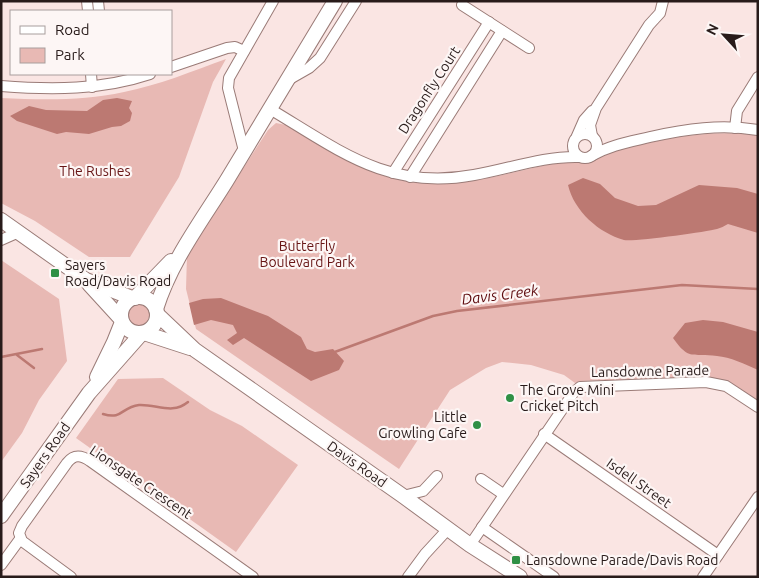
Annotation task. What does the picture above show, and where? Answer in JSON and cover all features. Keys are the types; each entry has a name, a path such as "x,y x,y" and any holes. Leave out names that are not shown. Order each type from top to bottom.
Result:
{"street":[{"path":"244,151 228,82 231,73 273,1"},
{"path":"1,220 86,280 128,330 137,334 143,333 154,326 156,311 166,280 182,249 335,1"},
{"path":"286,81 310,68 320,58 356,1"},
{"path":"649,25 656,1"},
{"path":"579,157 574,152 575,139 584,120 596,108 649,25 660,13 663,1"},
{"path":"462,5 529,48"},
{"name":"Dragonfly Court","path":"393,173 489,22"},
{"path":"410,177 502,31"},
{"path":"172,67 227,48 235,47 244,50"},
{"path":"91,75 92,87"},
{"path":"103,75 104,85"},
{"path":"1,86 40,89 92,87 146,75"},
{"path":"735,128 737,111 758,77"},
{"path":"270,108 353,158 375,168 410,177 442,179 458,178 555,157 583,158 618,144 683,130 735,128 758,130"},
{"path":"591,156 597,146 590,125 596,108"},
{"path":"555,157 575,139 585,134 618,144"},
{"path":"1,240 19,232"},
{"path":"121,320 123,307 182,249"},
{"path":"86,280 133,298 145,298 153,304 156,311 195,350"},
{"name":"Sayers Road","path":"89,393 109,353 121,320"},
{"path":"143,333 195,350"},
{"name":"Sayers Road","path":"1,516 89,393 143,333"},
{"name":"Davis Road","path":"195,350 470,545 520,577"},
{"name":"Lansdowne Parade","path":"470,545 544,434 574,392 583,386 706,382 730,388 758,407"},
{"name":"Isdell Street","path":"544,434 718,555"},
{"name":"Lionsgate Crescent","path":"20,539 20,529 69,459 79,456 98,466 253,577"},
{"path":"403,496 423,491 437,476"},
{"path":"481,479 503,494"},
{"path":"703,577 758,497"},
{"path":"482,527 554,577"},
{"path":"408,577 425,554 448,529"},
{"path":"1,565 20,539 70,577"}],"green space":[{"name":"The Rushes","path":"226,59 213,82 179,177 130,257 89,257 35,221 1,203 1,98 63,99 109,95 163,82"},
{"name":"Butterfly Boulevard Park","path":"276,123 286,125 332,152 375,173 422,183 448,184 573,160 586,162 602,153 684,136 720,133 758,135 758,401 729,383 709,377 581,381 575,383 564,375 531,365 502,362 486,368 450,390 399,469 196,329 186,289 187,255 268,130"},
{"path":"1,260 59,299 67,361 39,400 22,433 1,462"},
{"path":"138,304 146,307 149,315 146,323 138,326 130,323 127,315 130,307"},
{"path":"163,378 210,410 242,426 298,465 236,552 76,438 118,379"}],"shaded area":[{"path":"117,98 132,101 129,108 132,113 130,121 121,126 89,134 66,132 57,134 17,121 10,116 29,106 46,110 87,111 103,100"},
{"path":"583,178 600,184 615,198 638,206 656,205 699,185 737,188 758,194 758,233 728,224 717,229 699,232 624,240 606,232 589,220 576,204 568,185"},
{"path":"221,298 268,316 301,337 307,349 315,352 333,349 344,361 339,370 311,381 244,338 233,345 227,340 237,333 233,325 211,320 194,325 189,303 203,299"},
{"path":"703,320 723,322 758,332 758,370 727,358 688,353 679,346 673,338 685,323"}],"waterway":[{"name":"Davis Creek","path":"332,353 433,316 457,311 682,285 758,289"},
{"name":"Davis Creek","path":"1,357 42,349"},
{"name":"Davis Creek","path":"17,355 34,368"},
{"name":"Davis Creek","path":"103,414 115,415 139,405 176,408 188,402"}],"place":[{"name":"Sayers Road/Davis Road","path":"55,273"},
{"name":"The Grove Mini Cricket Pitch","path":"510,398"},
{"name":"Little Growling Cafe","path":"477,425"},
{"name":"Lansdowne Parade/Davis Road","path":"516,560"}]}
